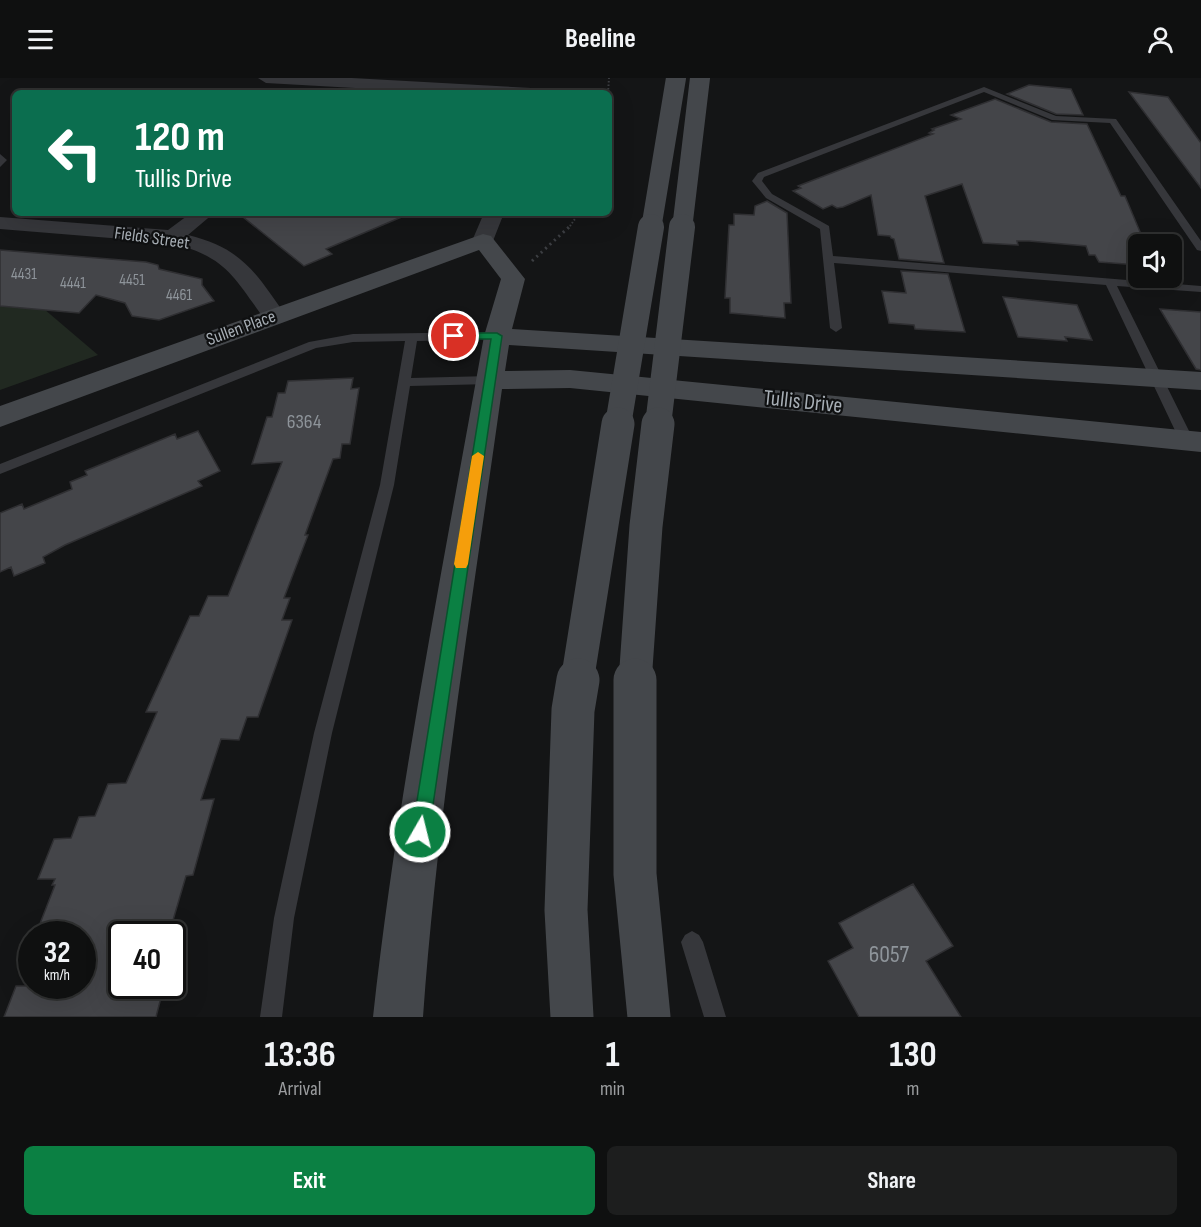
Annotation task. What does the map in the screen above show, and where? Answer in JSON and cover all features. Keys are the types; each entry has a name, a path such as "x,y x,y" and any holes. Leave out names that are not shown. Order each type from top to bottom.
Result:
{"street":[{"path":"266,78 321,87 426,90"},
{"path":"572,1017 566,910 573,710 601,526 676,78"},
{"path":"649,1017 635,874 635,666 646,526 700,78"},
{"path":"172,237 200,216"},
{"path":"398,1017 404,951 434,738 497,336 513,279 483,241 493,216"},
{"name":"Fields Street","path":"0,223 172,237 219,252 236,268 274,316"},
{"name":"Sullen Place","path":"0,417 483,241"},
{"name":"Tullis Drive","path":"497,336 1154,376 1201,381"},
{"name":"Tullis Drive","path":"490,380 570,379 1194,441"}],"lane":[{"path":"836,328 825,228 770,196 757,181 761,175 984,89 1054,118 1113,121 1201,248"},
{"path":"0,157 3,159 0,165"},
{"path":"827,259 1201,290"},
{"path":"1110,282 1154,376 1194,441"},
{"name":"Tullis Drive","path":"0,469 313,345 353,338 497,336"},
{"path":"271,1017 289,895 323,733 387,485 412,337"},
{"name":"Tullis Drive","path":"404,382 490,380"},
{"path":"692,942 715,1017"}],"path":[{"path":"513,279 573,224 577,216"}],"shaded area":[{"path":"0,305 44,309 98,355 0,390"}],"building":[{"path":"1029,85 1071,89 1083,115 1056,114 1007,94"},
{"path":"1129,92 1168,97 1201,143 1201,188"},
{"path":"995,99 1051,122 1087,124 1121,196 1125,196 1141,234 1128,234 1128,264 1099,262 1095,255 1089,255 1086,246 1029,241 1017,241 1018,245 983,243 962,184 925,196 944,263 899,259 894,239 890,236 878,235 871,195 843,207 837,208 832,205 823,209 793,191 801,188 798,186 933,134 929,133 934,130 932,129 961,119 951,115"},
{"path":"767,201 787,213 791,303 784,303 785,318 730,313 730,298 725,298 729,225 734,225 734,214 754,215 755,206"},
{"path":"242,216 404,216 326,249 332,254 304,266"},
{"path":"0,250 146,262 158,265 159,269 202,279 202,285 214,301 159,320 132,316 125,303 96,295 79,313 0,306"},
{"path":"901,271 948,274 965,332 915,329 914,325 889,323 882,291 906,293"},
{"path":"1003,297 1077,305 1092,340 1065,337 1067,341 1018,337"},
{"path":"1160,309 1201,312 1201,370 1196,369"},
{"path":"353,378 351,389 359,388 350,444 342,444 340,458 333,459 305,535 308,535 284,598 290,598 282,620 292,620 258,717 247,717 239,740 221,739 201,800 214,799 193,875 186,876 173,921 108,921 108,999 161,999 156,1017 4,1017 16,986 18,986 18,999 96,999 96,921 41,921 55,885 52,885 55,879 38,879 54,839 71,838 79,817 95,816 108,784 126,783 157,712 146,712 190,616 199,616 208,596 228,596 282,462 252,464 267,417 272,417 278,393 285,393 288,381"},
{"path":"198,431 220,471 198,481 202,486 65,545 43,557 45,563 14,576 11,567 0,572 0,513 22,504 24,509 72,489 70,482 87,475 85,471 175,434 177,439"},
{"path":"913,884 953,946 926,961 961,1017 859,1017 828,961 853,948 839,923"}],"slow traffic":[{"path":"461,564 478,456"}],"route":[{"path":"420,832 497,336 454,336"}]}
